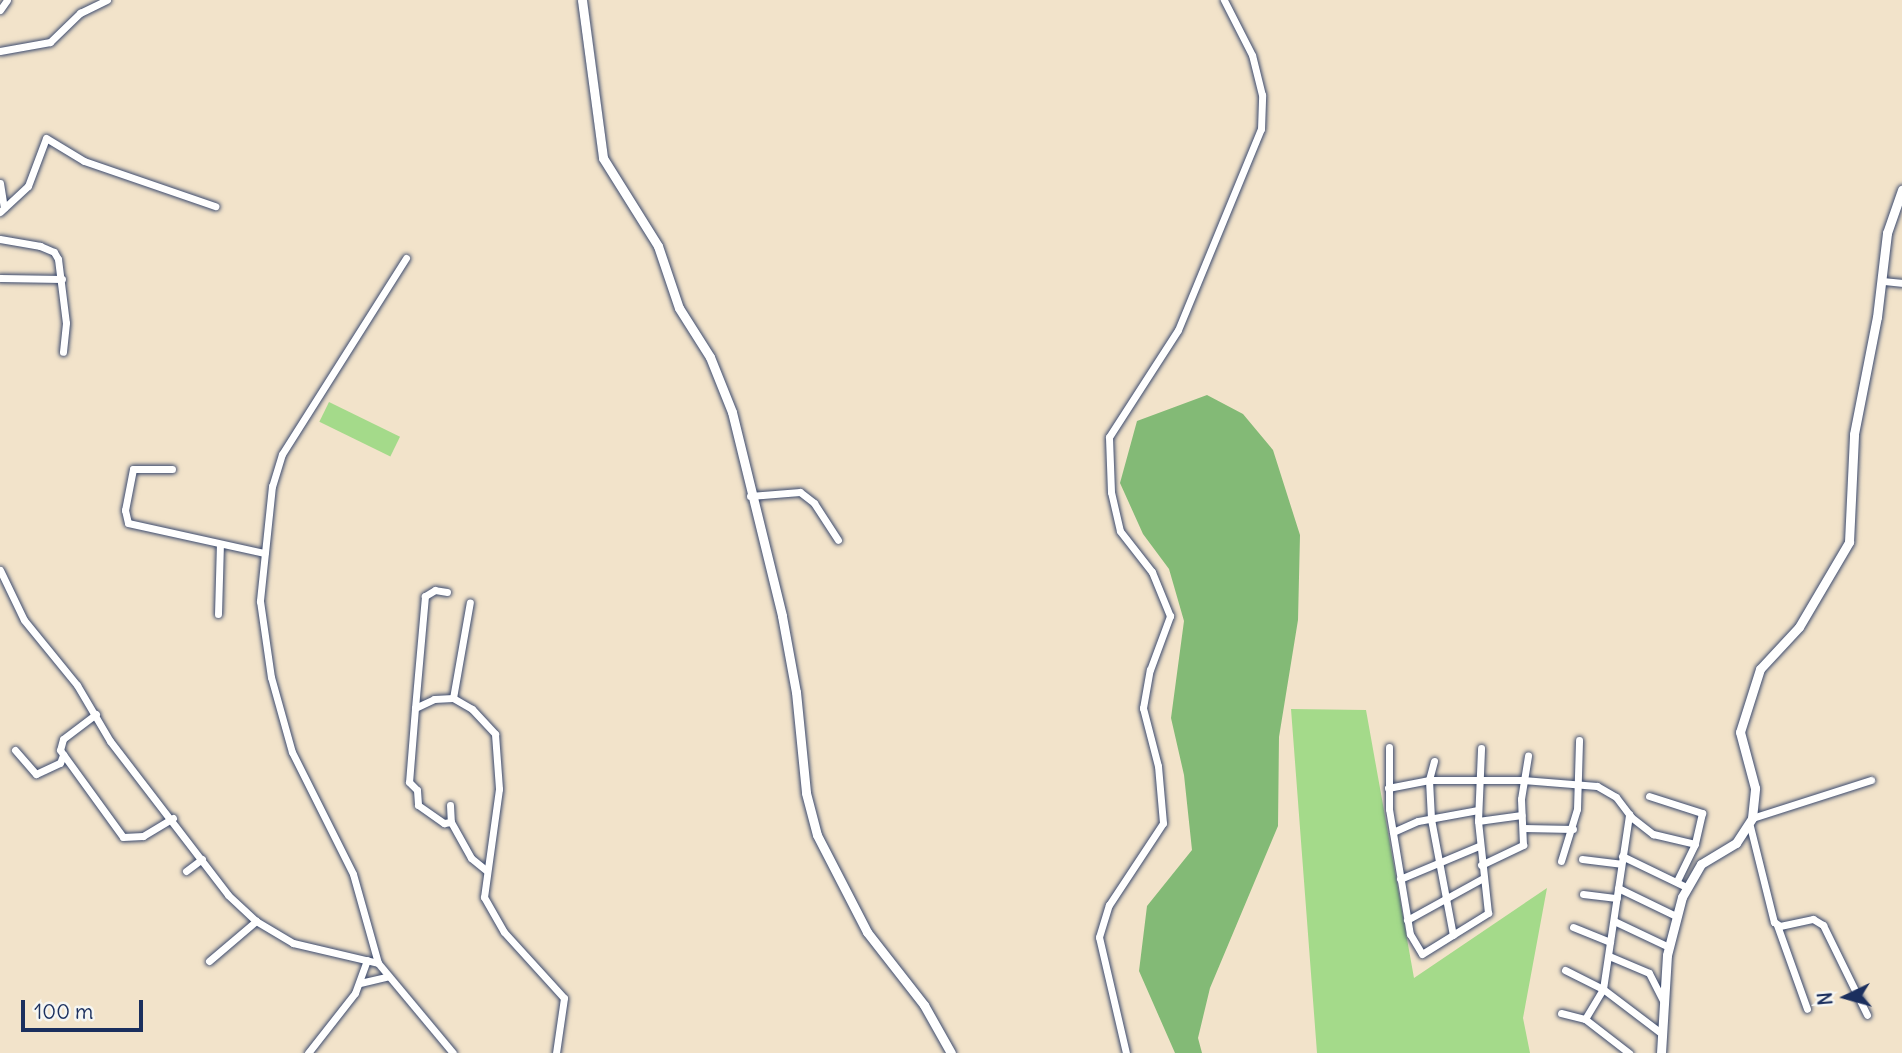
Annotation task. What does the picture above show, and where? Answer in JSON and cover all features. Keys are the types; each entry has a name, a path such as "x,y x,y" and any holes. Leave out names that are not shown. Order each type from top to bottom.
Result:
{"street":[{"path":"0,10 7,0"},
{"path":"0,51 40,47 60,37 80,13 107,0"},
{"path":"582,0 603,158 654,238 678,307 719,374 789,654 806,793 817,835 867,932 924,1005 951,1053"},
{"path":"1126,1053 1099,937 1109,905 1163,823 1158,766 1143,708 1150,670 1170,616 1153,572 1120,531 1111,492 1109,437 1178,330 1261,129 1263,102 1252,55 1224,0"},
{"path":"2,210 28,186 46,138 83,161 215,206"},
{"path":"0,183 2,210"},
{"path":"1807,1009 1777,925 1751,822 1755,788 1740,732 1760,669 1799,627 1849,542 1852,446 1883,281 1887,233 1902,190"},
{"path":"0,239 54,251 62,279 66,323 63,352"},
{"path":"407,258 282,454 272,486 260,601 281,716 292,752 353,874 378,963 453,1053"},
{"path":"0,278 62,279"},
{"path":"1883,281 1902,283"},
{"path":"172,469 133,469 125,517 152,529 265,553"},
{"path":"750,496 800,492 814,503 838,540"},
{"path":"218,614 220,544"},
{"path":"0,569 24,620 96,714 110,741 173,818 228,895 256,921 293,943 378,963"},
{"path":"447,592 429,590 425,596 409,782 417,790 418,805 444,823 451,822"},
{"path":"453,698 470,602"},
{"path":"415,708 435,699 453,698 485,722 499,750 496,813 484,897 496,921 564,998 556,1053"},
{"path":"96,714 59,744 63,755 123,837 143,836 173,818"},
{"path":"1561,861 1573,829 1579,783 1580,740"},
{"path":"1389,747 1388,788 1400,879 1407,920 1422,954 1488,913 1479,846 1477,781 1481,748"},
{"path":"15,750 36,774 60,762 63,755"},
{"path":"1480,865 1517,852 1524,845 1523,780 1528,756"},
{"path":"1434,761 1429,780 1431,819 1453,935"},
{"path":"1388,788 1429,780 1579,783 1606,790 1653,834 1695,844"},
{"path":"1661,1053 1669,947 1686,887 1701,864 1736,843 1751,822 1871,780"},
{"path":"1649,796 1702,813 1703,825 1678,879"},
{"path":"450,804 451,822 471,858 486,870"},
{"path":"1393,832 1431,819 1478,810"},
{"path":"1585,1019 1603,989 1629,814"},
{"path":"1478,821 1522,815"},
{"path":"1523,828 1573,829"},
{"path":"1400,879 1479,846"},
{"path":"186,871 202,859"},
{"path":"1581,859 1622,860 1678,879 1686,887"},
{"path":"1407,920 1483,878"},
{"path":"1618,888 1676,916"},
{"path":"1583,894 1617,898"},
{"path":"1777,925 1813,919 1824,925 1867,1015"},
{"path":"209,961 256,921"},
{"path":"1614,921 1669,947"},
{"path":"1573,927 1610,942"},
{"path":"1609,956 1649,974 1664,1002"},
{"path":"308,1053 360,983 367,960"},
{"path":"1565,970 1603,989 1661,1032"},
{"path":"360,983 387,977"},
{"path":"1560,1013 1585,1019 1629,1053"}],"green space":[{"path":"1207,395 1243,414 1273,450 1300,535 1298,620 1279,737 1278,826 1210,988 1198,1038 1202,1053 1175,1053 1139,971 1147,906 1192,850 1184,775 1171,718 1184,621 1169,569 1143,534 1120,483 1137,421"},
{"path":"329,402 400,437 390,456 319,422"},
{"path":"1291,709 1366,710 1414,978 1547,888 1523,1018 1530,1053 1317,1053"}]}
